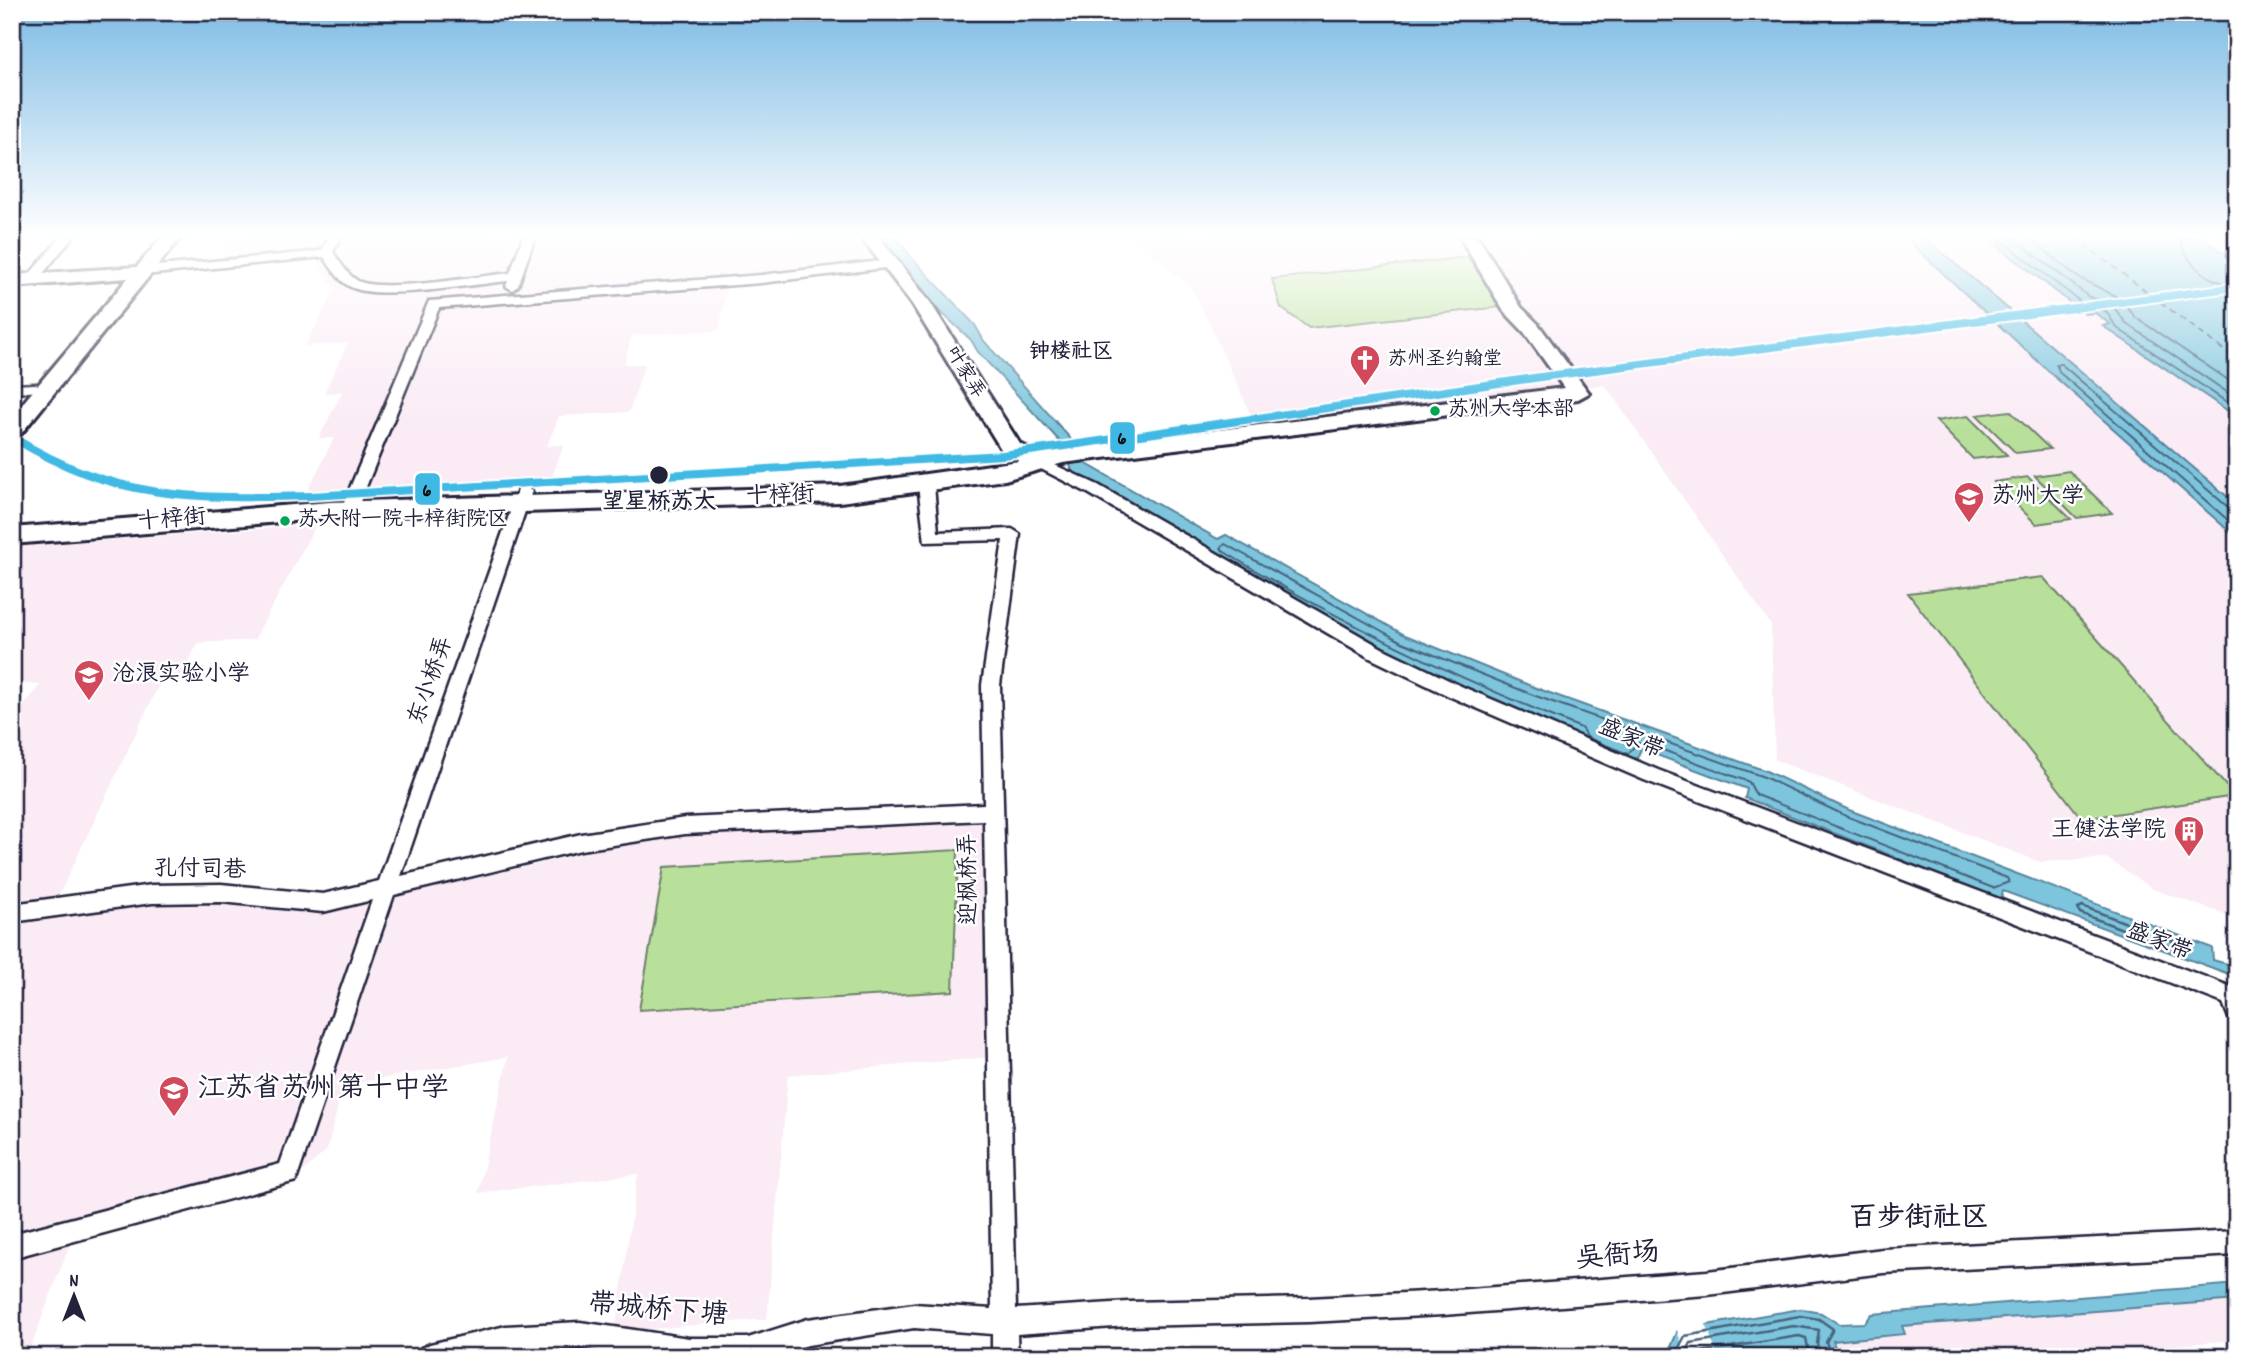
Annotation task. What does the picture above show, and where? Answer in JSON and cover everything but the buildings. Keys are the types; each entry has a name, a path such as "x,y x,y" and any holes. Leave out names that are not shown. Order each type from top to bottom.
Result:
{"street":[{"path":"12,415 113,301"},
{"path":"12,430 116,301"},
{"path":"351,503 434,304 491,301"},
{"name":"叶家弄","path":"919,301 1012,449 1052,460"},
{"name":"十梓街","path":"522,497 793,497 926,485 1086,452 1578,394 1531,328 1508,301"},
{"path":"12,389 36,388"},
{"name":"十梓街","path":"12,526 257,502 351,503 810,485 1020,460 1052,460"},
{"name":"盛家带","path":"1052,460 1094,489 1376,653 1457,692 1651,775 2234,1004"},
{"name":"迎枫桥弄","path":"926,485 932,538 1012,534 991,685 1004,1357"},
{"name":"东小桥弄","path":"12,1246 288,1173 522,497"},
{"name":"十梓街","path":"12,536 351,503"},
{"name":"孔付司巷","path":"12,913 152,894 221,893 323,904 581,842 685,826 993,812"},
{"name":"吴衙场","path":"1003,1322 1128,1314 1309,1310 1443,1303 1707,1283 1883,1261 2237,1243"},
{"name":"带城桥下塘","path":"430,1357 506,1339 580,1335 689,1351 748,1351 808,1332 914,1316 1003,1322"}],"shaded area":[{"path":"329,301 724,301 719,330 632,335 624,364 645,364 629,412 559,416 547,446 564,445 551,479 307,492 334,438 319,438 342,392 324,393 348,343 305,346"},
{"name":"苏州大学","path":"1198,301 2068,301 2085,314 2095,313 2111,324 2104,326 2237,417 2237,923 2224,914 2153,889 2106,858 2040,862 1775,760 1771,625 1605,385 1255,423"},
{"name":"沧浪实验小学","path":"316,525 254,640 198,643 181,676 162,678 59,895 12,903 12,720 41,684 12,684 12,547"},
{"name":"江苏省苏州第十中学","path":"996,814 993,1057 788,1075 767,1319 615,1332 638,1174 478,1193 508,1057 343,1085 327,1150 296,1178 80,1218 27,1357 12,1357 12,921 186,895 357,906 645,839"},
{"path":"2237,1300 2237,1340 2031,1357 1838,1357 1832,1341 1904,1335 1901,1327"}],"green space":[{"path":"1279,301 1497,301 1501,307 1309,328 1281,308"},
{"path":"2010,411 2050,449 2016,453 1977,415"},
{"path":"1968,416 2007,455 1973,459 1936,421"},
{"path":"2069,471 2112,513 2077,518 2035,476"},
{"path":"2028,477 2071,519 2036,524 1994,482"},
{"path":"2043,577 2235,796 2082,819 1908,593"},
{"path":"958,850 953,991 639,1010 664,867"}],"water":[{"path":"929,301 952,301 1070,438 1085,463 1218,539 1226,535 1405,635 1536,688 1766,771 1849,810 2212,948 2213,960 2237,967 2237,977 2003,891 2001,899 1745,798 1747,789 1641,749 1634,765 1577,741 1579,735 1389,651 1296,601 1138,508 1073,475 1065,447 978,352 971,340"},
{"path":"1973,301 1999,301 2237,505 2237,538"},
{"path":"2068,301 2237,301 2237,417 2103,326 2110,324 2095,313 2085,314"},
{"path":"2237,1284 2237,1300 1902,1326 1905,1334 1833,1341 1838,1357 1651,1357 1669,1352 1678,1330 1800,1309 1821,1313 1839,1324 1865,1323 1872,1314"}],"pier":[{"path":"1705,1321 1718,1357 1686,1357 1676,1327"}],"ferry route":[{"path":"2159,301 2237,360"}],"transit line":[{"name":"6","path":"12,437 47,459 83,475 119,486 156,493 231,497 311,496 1003,455 1548,376 2129,301"}],"place":[{"name":"苏州圣约翰堂","path":"1365,387"},
{"name":"苏州大学本部","path":"1435,411"},
{"name":"望星桥苏大","path":"659,475"},
{"name":"苏大附一院十梓街院区","path":"285,521"},
{"name":"苏州大学","path":"1969,524"},
{"name":"沧浪实验小学","path":"89,702"},
{"name":"王健法学院","path":"2189,858"},
{"name":"江苏省苏州第十中学","path":"174,1118"}],"district":[{"name":"钟楼社区","path":"1071,353"},
{"name":"百步街社区","path":"1919,1220"}]}
